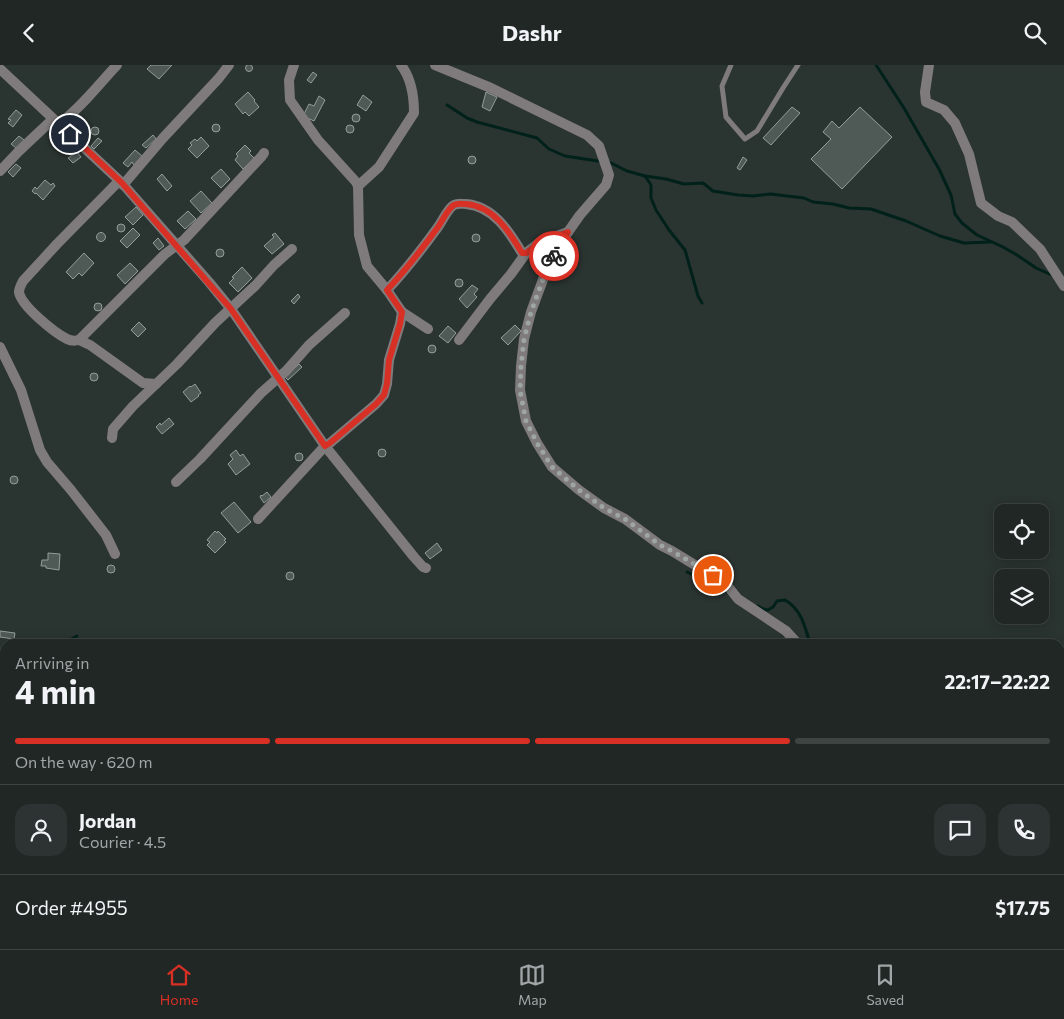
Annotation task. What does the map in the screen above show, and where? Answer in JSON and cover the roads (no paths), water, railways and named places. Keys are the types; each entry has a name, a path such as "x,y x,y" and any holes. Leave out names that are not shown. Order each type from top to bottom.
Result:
{"street":[{"path":"0,171 19,151 56,122 66,120 116,65"},
{"path":"156,384 144,383 90,345 79,340 68,340 44,323 26,306 19,294 19,288 23,281 57,244 121,183 229,65"},
{"path":"294,65 289,80 290,100 318,141 358,186 359,235 367,266 402,312 428,329"},
{"path":"358,186 379,167 414,113 410,85 406,72 401,65"},
{"path":"435,65 491,88 587,135 599,145 609,175 606,185 580,215 548,266 531,312 524,339 520,390 526,421 537,443 552,467 579,490 604,508 625,519 660,545 726,584 738,599 786,631 793,639"},
{"path":"929,65 925,92 926,102 944,110 955,123 969,154 981,203 998,216 1012,222 1040,249 1064,286"},
{"path":"0,69 121,183 231,309 325,446 414,557 426,568"},
{"path":"79,340 165,254 184,240 264,153"},
{"path":"387,290 440,225 452,206 458,204 486,209 505,227 522,253 526,253"},
{"path":"459,340 526,253 540,243 568,232"},
{"path":"112,438 113,429 121,419 215,323 292,249"},
{"path":"258,519 325,446 376,404 384,395 389,360 402,312"},
{"path":"176,482 200,459 260,393 286,371 309,345 345,313"},
{"path":"0,347 21,390 40,450 51,467 106,535 116,554"}],"lane":[{"path":"731,65 722,86 726,117 744,139 756,131 798,65"}],"waterway":[{"path":"876,65 904,108 939,169 951,195 955,214 962,223 977,235 1003,247 1036,268 1054,276"},
{"path":"447,105 477,122 537,138 549,149 565,156 611,163 627,171 684,184 703,183 713,191 753,196 770,194 804,198 813,202 849,208 871,209 906,221 940,236 964,243 991,242"},
{"path":"645,176 651,185 651,198 656,210 685,250 698,296 702,303"},
{"path":"687,572 727,592"},
{"path":"758,606 768,610 777,601 785,600 799,613 808,639"},
{"path":"72,639 77,636"}]}
